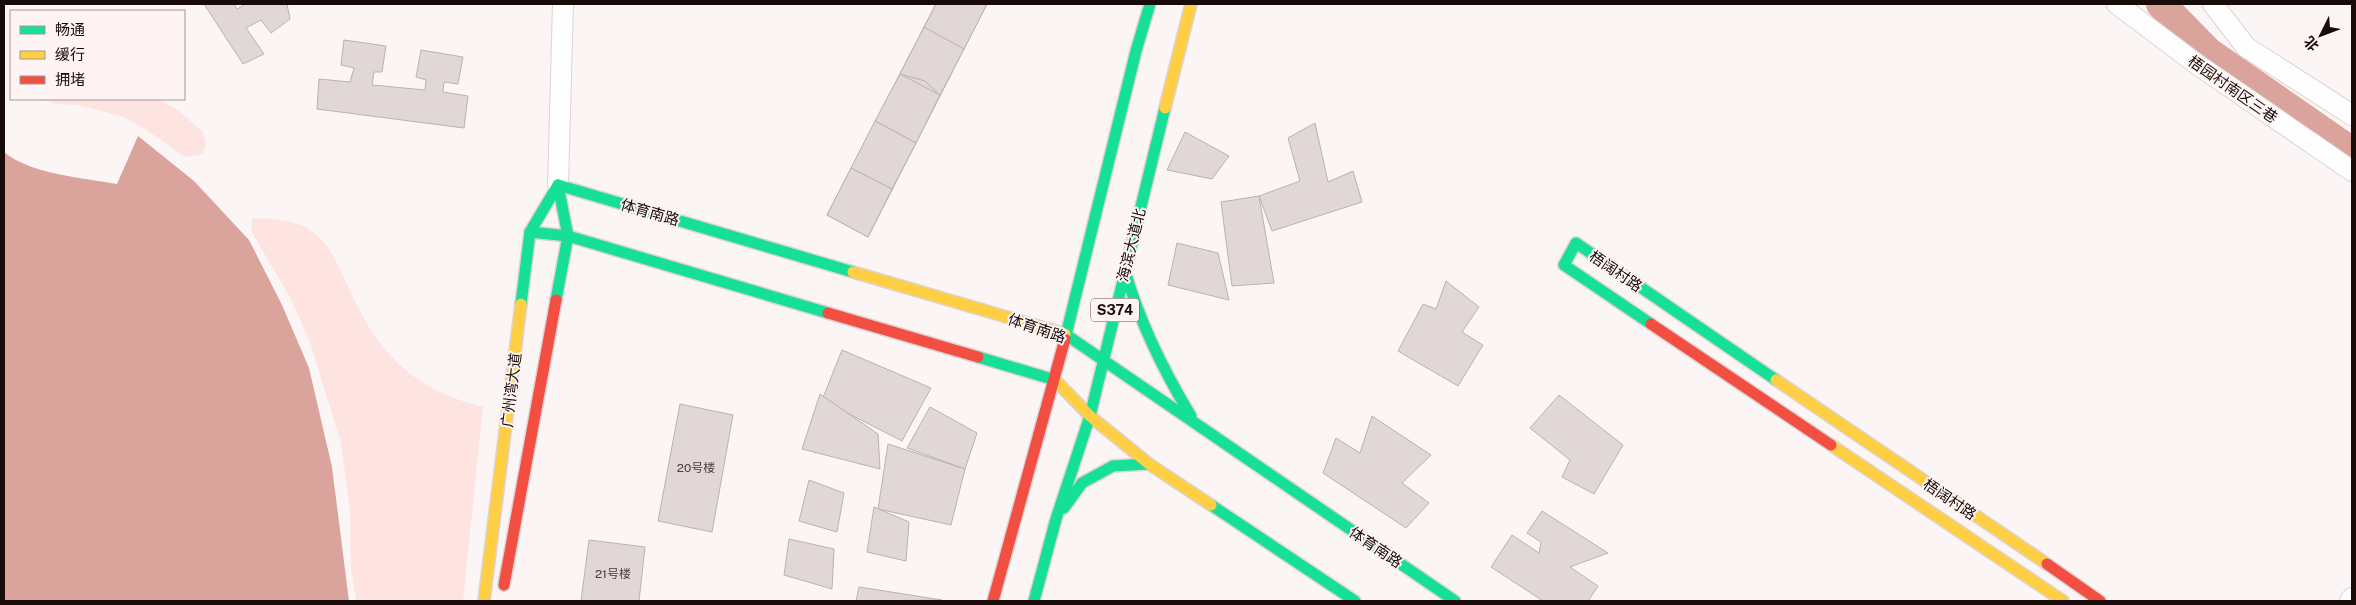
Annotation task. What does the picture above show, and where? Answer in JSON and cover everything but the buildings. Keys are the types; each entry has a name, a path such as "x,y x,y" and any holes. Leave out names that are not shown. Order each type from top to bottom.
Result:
{"street":[{"name":"广州湾大道","path":"501,601 568,236 558,185 563,4"},
{"name":"S374","path":"992,601 1055,380 1065,334 1150,4"},
{"name":"海滨大道北","path":"1034,601 1056,519 1090,416 1124,270 1191,4"},
{"name":"梧园村南区三巷","path":"2117,4 2198,65 2352,171"},
{"path":"2213,4 2246,48 2352,115"},
{"name":"广州湾大道","path":"484,601 530,232 558,185"},
{"name":"体育南路","path":"558,185 1065,334 1455,601"},
{"path":"530,232 568,236 1055,380 1090,416 1149,464 1354,601"},
{"name":"梧阔村路","path":"2063,601 1564,265 1576,243 2100,601"},
{"path":"1124,270 1136,312 1159,362 1195,424"},
{"path":"1056,519 1082,483 1113,466 1149,464"}],"shaded area":[{"path":"45,100 161,100 178,110 203,132 206,144 203,154 185,157 145,129 121,116 77,105 56,104"},
{"path":"138,136 194,181 249,240 282,305 309,368 332,467 349,601 4,601 4,152 15,159 42,170 117,184"},
{"path":"266,218 287,221 307,228 322,241 334,257 362,315 374,335 402,367 438,391 483,407 463,601 356,601 351,568 350,510 341,443 311,345 291,299 251,231 252,219"}],"waterway":[{"path":"2161,4 2208,52 2352,152"}],"traffic: fast":[{"path":"1065,339 1136,51 1150,4"},
{"path":"1034,601 1056,519 1090,416 1165,108"},
{"path":"558,185 853,272"},
{"path":"556,300 568,236 558,185"},
{"path":"521,304 530,232 558,185"},
{"path":"530,232 568,236 828,313"},
{"path":"1651,324 1564,265 1576,243 1776,380"},
{"path":"1125,271 1153,346 1191,416"},
{"path":"1065,334 1455,601"},
{"path":"978,357 1055,380"},
{"path":"1064,508 1082,483 1113,466 1149,464"},
{"path":"1211,505 1355,601"}],"traffic: slow":[{"path":"1165,108 1191,4"},
{"path":"853,272 1065,334"},
{"path":"484,601 521,304"},
{"path":"1055,380 1090,416 1149,464 1211,505"},
{"path":"1776,380 2047,564"},
{"path":"1831,445 2063,601"}],"traffic: jam":[{"path":"504,585 556,300"},
{"path":"828,313 978,357"},
{"path":"1651,324 1831,445"},
{"path":"993,601 1065,339"},
{"path":"2047,564 2100,601"}]}
